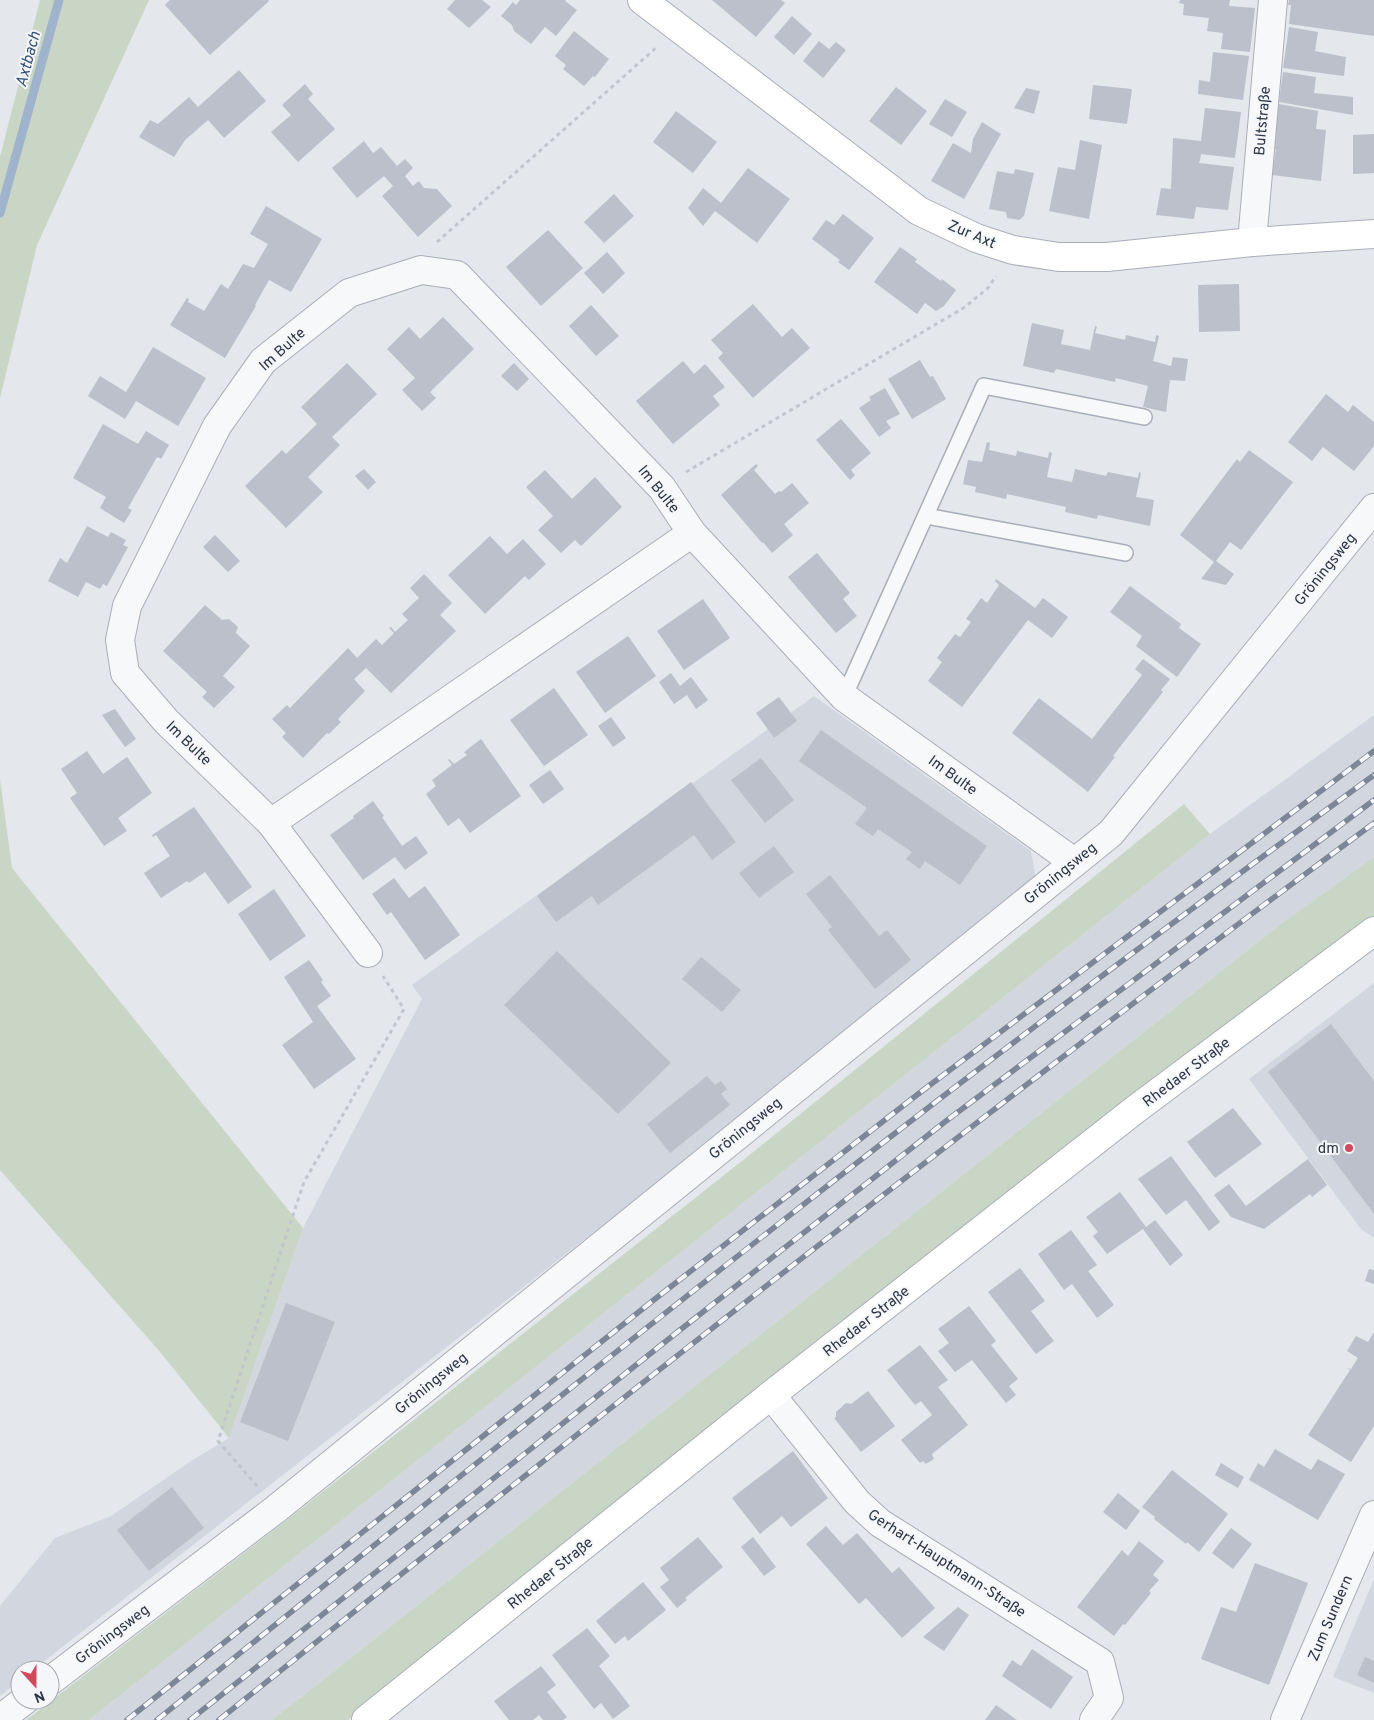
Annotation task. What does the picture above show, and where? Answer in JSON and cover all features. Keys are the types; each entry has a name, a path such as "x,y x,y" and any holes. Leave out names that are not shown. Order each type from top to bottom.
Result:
{"street":[{"name":"Zur Axt","path":"642,0 920,211 976,238 1013,250 1059,257 1107,257 1252,242 1374,234"},
{"name":"Bultstraße","path":"1252,242 1273,0"},
{"name":"Im Bulte","path":"368,953 271,823 166,721 125,673 120,640 127,606 217,426 263,361 349,293 421,270 457,275 662,488 692,533 844,697 1074,862"},
{"name":"Gröningsweg","path":"60,1673 276,1509 1111,833 1374,508"},
{"path":"271,823 692,533"},
{"name":"Rhedaer Straße","path":"366,1720 771,1395 1136,1109 1374,931"},
{"name":"Gerhart-Hauptmann-Straße","path":"771,1395 857,1502 880,1523 1100,1662 1109,1698 1094,1720"},
{"name":"Zum Sundern","path":"1285,1720 1374,1516"},
{"path":"0,1719 12,1710"}],"lane":[{"path":"844,697 984,386 1144,417"},
{"path":"926,516 1125,553"}],"path":[{"path":"421,270 421,256 678,29"},
{"path":"662,488 690,468 965,307 988,288 1013,250"},
{"path":"276,1509 218,1441 304,1182 404,1009 368,953"}],"shaded area":[{"path":"814,696 1031,851 1037,886 46,1660 10,1660 10,1688 0,1696 0,1606 55,1538 111,1516 191,1461 229,1438 303,1228 422,999 412,985"},
{"path":"1374,715 1374,857 1281,924 272,1720 89,1720 1210,834"},
{"name":"dm","path":"1374,983 1374,1238 1361,1229 1249,1079"},
{"path":"1374,1579 1374,1693 1333,1677"}],"green space":[{"path":"40,0 149,0 37,245 0,398 0,157"},
{"path":"0,779 12,868 303,1228 229,1438 161,1353 0,1170"},
{"path":"1184,804 1210,834 89,1720 26,1720 39,1710 60,1710 60,1694 287,1520 747,1157"},
{"path":"1374,857 1374,917 348,1720 272,1720 1281,924"}],"building":[{"path":"170,0 269,1 210,55 165,5"},
{"path":"455,0 482,0 491,7 469,28 447,9"},
{"path":"520,0 566,0 577,10 556,36 545,27 531,44 514,31 512,25 501,16 513,2 516,5"},
{"path":"712,0 781,0 785,3 756,37"},
{"path":"1180,0 1230,0 1229,6 1255,8 1250,52 1221,49 1223,33 1207,31 1209,18 1183,15 1184,4 1179,3"},
{"path":"1289,0 1374,0 1374,36 1289,24 1291,5 1288,5"},
{"path":"792,16 812,34 794,55 774,37"},
{"path":"1289,27 1318,32 1315,51 1346,57 1344,76 1283,68"},
{"path":"574,31 609,59 595,77 593,76 584,86 563,69 566,65 555,56"},
{"path":"819,41 829,49 836,42 846,50 823,78 803,61"},
{"path":"1213,52 1249,56 1243,100 1198,94 1199,80 1210,82"},
{"path":"239,70 266,101 224,138 208,120 185,140 174,157 139,137 150,120 158,124 189,97 198,107"},
{"path":"1283,72 1316,77 1314,93 1353,97 1353,115 1279,102"},
{"path":"305,84 313,94 308,99 335,129 298,162 271,132 291,115 282,105"},
{"path":"1093,85 1132,89 1127,124 1089,119"},
{"path":"896,87 927,111 901,145 869,121"},
{"path":"1026,88 1040,91 1034,114 1014,108"},
{"path":"945,99 967,112 952,137 929,124"},
{"path":"1279,104 1318,111 1316,129 1326,130 1321,181 1272,175 1276,149 1273,149"},
{"path":"1205,108 1241,112 1235,158 1201,154 1199,163 1234,167 1228,210 1196,207 1194,219 1156,215 1161,188 1171,189 1173,138 1201,141"},
{"path":"676,111 717,142 693,173 653,142"},
{"path":"982,122 1001,134 964,199 931,181 953,143 971,153 973,139"},
{"path":"1374,134 1374,173 1353,174 1353,135"},
{"path":"1080,140 1102,145 1089,219 1049,211 1058,167 1075,170"},
{"path":"364,141 373,153 381,147 397,166 405,159 413,168 405,176 413,186 419,181 424,188 437,189 452,206 418,237 382,196 393,186 384,176 357,198 332,168"},
{"path":"748,168 790,199 757,243 715,211 703,226 688,208 703,188 721,203"},
{"path":"1015,169 1034,173 1024,216 1019,220 1007,218 1006,212 989,209 997,171 1014,174"},
{"path":"614,194 634,216 604,243 584,222"},
{"path":"266,206 322,239 291,292 269,280 225,358 170,325 187,298 189,299 188,302 204,311 221,284 228,289 243,264 254,268 268,244 250,234"},
{"path":"843,214 874,238 849,270 838,262 840,260 812,239 826,220 834,225"},
{"path":"548,230 583,268 541,306 506,267"},
{"path":"900,247 917,259 915,262 956,290 944,306 936,311 925,303 917,314 874,282"},
{"path":"607,252 625,273 603,294 584,273"},
{"path":"1239,284 1240,331 1199,332 1198,285"},
{"path":"753,304 782,337 792,328 810,348 753,398 718,358 723,353 711,340"},
{"path":"591,305 619,336 596,356 569,326"},
{"path":"443,317 474,349 430,392 436,398 422,411 402,390 415,378 387,349 409,327 420,339"},
{"path":"1032,323 1064,330 1061,344 1090,350 1095,326 1097,327 1095,333 1125,340 1126,335 1155,342 1156,335 1159,336 1153,361 1171,366 1173,357 1188,359 1185,381 1170,380 1166,412 1143,407 1148,386 1116,378 1115,382 1056,369 1054,373 1023,366"},
{"path":"153,347 206,378 178,426 136,401 125,419 88,396 100,376 126,392"},
{"path":"920,360 930,377 933,376 946,399 912,419 888,379"},
{"path":"683,361 694,374 705,364 725,387 713,396 720,405 673,444 636,401"},
{"path":"347,363 377,394 332,437 340,445 308,477 323,492 286,528 245,486 282,450 286,454 317,424 301,407"},
{"path":"514,363 529,379 517,391 501,376"},
{"path":"885,388 900,414 886,421 891,428 879,437 859,408 871,400 869,397"},
{"path":"1326,394 1348,412 1353,405 1374,422 1374,446 1354,471 1323,447 1312,461 1288,442"},
{"path":"841,419 871,453 851,470 855,475 850,480 816,440"},
{"path":"103,424 138,444 146,431 169,445 161,459 157,457 128,508 132,510 124,523 100,508 106,497 73,478"},
{"path":"987,442 990,443 989,450 1016,456 1017,451 1048,458 1049,452 1052,453 1047,477 1072,482 1075,469 1106,476 1108,472 1138,478 1139,472 1141,473 1136,497 1154,500 1150,526 1098,515 1097,519 1065,512 1066,507 1007,494 1006,499 975,492 976,487 963,484 968,460 982,462"},
{"path":"1249,450 1293,482 1241,550 1230,542 1216,561 1234,574 1226,585 1201,579 1214,562 1180,535 1237,459 1240,462"},
{"path":"756,464 758,466 754,470 775,494 779,491 781,492 792,483 809,503 784,524 793,535 772,553 721,495"},
{"path":"364,469 376,482 368,490 355,476"},
{"path":"545,470 572,499 595,477 622,507 581,546 575,540 561,553 538,530 553,516 526,487"},
{"path":"87,526 108,537 111,532 126,540 123,545 128,547 107,586 103,584 100,589 86,582 78,597 48,581 60,558 67,563"},
{"path":"215,535 240,561 228,572 203,547"},
{"path":"490,536 507,554 523,539 546,564 529,580 525,576 485,614 448,575"},
{"path":"817,553 850,593 843,599 857,616 836,633 788,577"},
{"path":"424,574 452,603 440,615 456,631 391,693 366,668 354,679 365,691 338,719 341,722 329,734 327,733 303,758 282,737 286,733 272,719 287,705 290,708 348,648 357,658 376,639 382,645 394,633 389,628 391,627 395,632 408,620 402,614 419,598 410,588"},
{"path":"996,579 1035,608 1043,598 1068,617 1052,638 1028,620 962,707 928,681 942,662 937,658 955,634 960,637 971,622 966,619 981,598 987,603 999,585 995,581"},
{"path":"1130,586 1181,624 1179,628 1201,644 1177,677 1136,646 1142,636 1110,612"},
{"path":"703,599 730,638 684,670 657,631"},
{"path":"205,605 222,620 229,619 238,627 236,633 250,646 223,676 235,687 214,708 202,697 207,692 163,651"},
{"path":"628,636 656,676 605,713 576,672"},
{"path":"1143,659 1170,679 1161,690 1163,692 1113,756 1115,757 1088,792 1012,733 1039,698 1092,739 1142,675 1135,669"},
{"path":"671,673 680,686 691,677 708,700 696,709 687,695 674,704 659,682"},
{"path":"554,688 588,735 544,766 510,720"},
{"path":"779,697 797,721 774,738 756,713"},
{"path":"115,709 136,739 125,747 102,715"},
{"path":"611,717 626,738 613,747 598,726"},
{"path":"821,730 987,846 960,885 925,861 920,869 906,859 912,852 878,829 873,836 855,824 867,808 799,761"},
{"path":"481,739 521,796 470,833 459,818 448,826 426,794 436,786 432,780 452,765 449,759 454,764 467,755 464,752"},
{"path":"87,751 103,774 127,757 152,793 118,818 127,831 104,846 70,798 77,793 61,769"},
{"path":"761,758 794,800 765,823 731,780"},
{"path":"550,770 564,789 543,804 529,785"},
{"path":"691,782 736,842 712,860 694,835 598,905 592,896 556,922 537,896"},
{"path":"373,801 402,846 416,836 428,853 405,870 395,857 363,880 330,835 354,818 353,816"},
{"path":"194,807 252,887 228,904 205,872 161,898 144,873 170,856 156,835 153,837 152,835"},
{"path":"774,846 794,872 759,898 739,873"},
{"path":"830,875 879,936 887,930 911,960 875,989 828,930 832,927 806,894"},
{"path":"394,878 409,898 425,886 460,935 425,960 391,912 387,915 372,894"},
{"path":"274,889 306,936 270,961 238,914"},
{"path":"557,951 671,1063 618,1114 504,1005"},
{"path":"701,957 741,990 722,1012 682,979"},
{"path":"309,960 323,980 321,982 331,996 317,1006 356,1059 314,1089 282,1045 313,1022 284,977"},
{"name":"dm","path":"1331,1024 1374,1081 1374,1214 1268,1072"},
{"path":"707,1076 715,1085 721,1081 727,1089 721,1094 730,1105 670,1153 647,1124"},
{"path":"1233,1108 1262,1144 1215,1178 1187,1142"},
{"path":"1171,1156 1220,1222 1209,1231 1186,1200 1166,1215 1138,1179"},
{"path":"1308,1159 1327,1185 1312,1197 1310,1194 1264,1229 1231,1217 1214,1195 1229,1184 1246,1206"},
{"path":"1120,1192 1146,1227 1155,1220 1183,1255 1170,1266 1143,1229 1107,1254 1093,1236 1098,1232 1086,1217"},
{"path":"1071,1230 1097,1265 1088,1271 1114,1305 1097,1318 1072,1284 1064,1290 1038,1254"},
{"path":"1020,1268 1045,1301 1031,1311 1054,1341 1036,1354 988,1292"},
{"path":"1369,1269 1374,1270 1374,1284 1365,1281"},
{"path":"286,1303 335,1322 288,1441 240,1422"},
{"path":"969,1306 996,1341 991,1345 1018,1379 1009,1386 1016,1395 1006,1403 972,1360 955,1372 938,1351 949,1343 938,1329"},
{"path":"1374,1332 1374,1426 1351,1462 1308,1435 1350,1370 1347,1368 1351,1369 1358,1358 1347,1351 1356,1336 1368,1342"},
{"path":"920,1345 948,1380 938,1387 968,1425 932,1454 934,1459 926,1464 923,1461 920,1463 901,1440 932,1415 921,1401 915,1405 887,1370"},
{"path":"868,1391 895,1426 861,1452 834,1418 836,1417 836,1412 846,1403 851,1404"},
{"path":"1275,1449 1311,1470 1318,1459 1345,1474 1318,1520 1249,1480 1258,1463 1264,1467"},
{"path":"793,1451 828,1498 791,1527 782,1516 760,1534 732,1498"},
{"path":"1221,1463 1244,1477 1238,1488 1215,1475"},
{"path":"1172,1470 1228,1514 1199,1552 1154,1519 1155,1517 1142,1507"},
{"path":"172,1487 204,1528 149,1571 117,1530"},
{"path":"1118,1493 1140,1511 1126,1530 1103,1512"},
{"path":"826,1526 843,1545 857,1533 892,1573 899,1567 935,1608 902,1638 866,1598 859,1604 806,1544"},
{"path":"1231,1528 1252,1544 1233,1569 1212,1553"},
{"path":"698,1537 723,1567 685,1598 687,1600 677,1608 660,1587 669,1580 660,1568"},
{"path":"753,1537 776,1567 764,1576 741,1547"},
{"path":"1139,1541 1164,1561 1153,1575 1159,1580 1149,1591 1151,1593 1114,1636 1077,1607 1122,1550 1128,1556"},
{"path":"1255,1563 1308,1583 1269,1685 1201,1659 1221,1607 1236,1612"},
{"path":"643,1582 666,1610 628,1641 625,1636 615,1644 596,1621"},
{"path":"958,1607 969,1615 944,1651 923,1637"},
{"path":"587,1628 610,1656 599,1666 630,1706 613,1719 601,1703 594,1709 552,1655"},
{"path":"1032,1649 1073,1677 1051,1709 1002,1676 1012,1660 1021,1666"},
{"path":"1365,1657 1374,1661 1374,1683 1357,1675"},
{"path":"541,1666 556,1685 547,1692 567,1717 563,1720 543,1720 539,1715 533,1720 509,1720 494,1701"},
{"path":"996,1705 1017,1720 985,1720"}],"waterway":[{"name":"Axtbach","path":"0,213 59,0"}],"railway":[{"path":"127,1720 655,1299 922,1091 1374,751"},
{"path":"157,1720 835,1180 1098,979 1374,775"},
{"path":"190,1720 946,1121 1374,800"},
{"path":"219,1720 648,1379 936,1154 1227,932 1374,823"}],"place":[{"name":"dm","path":"1349,1148"}]}
